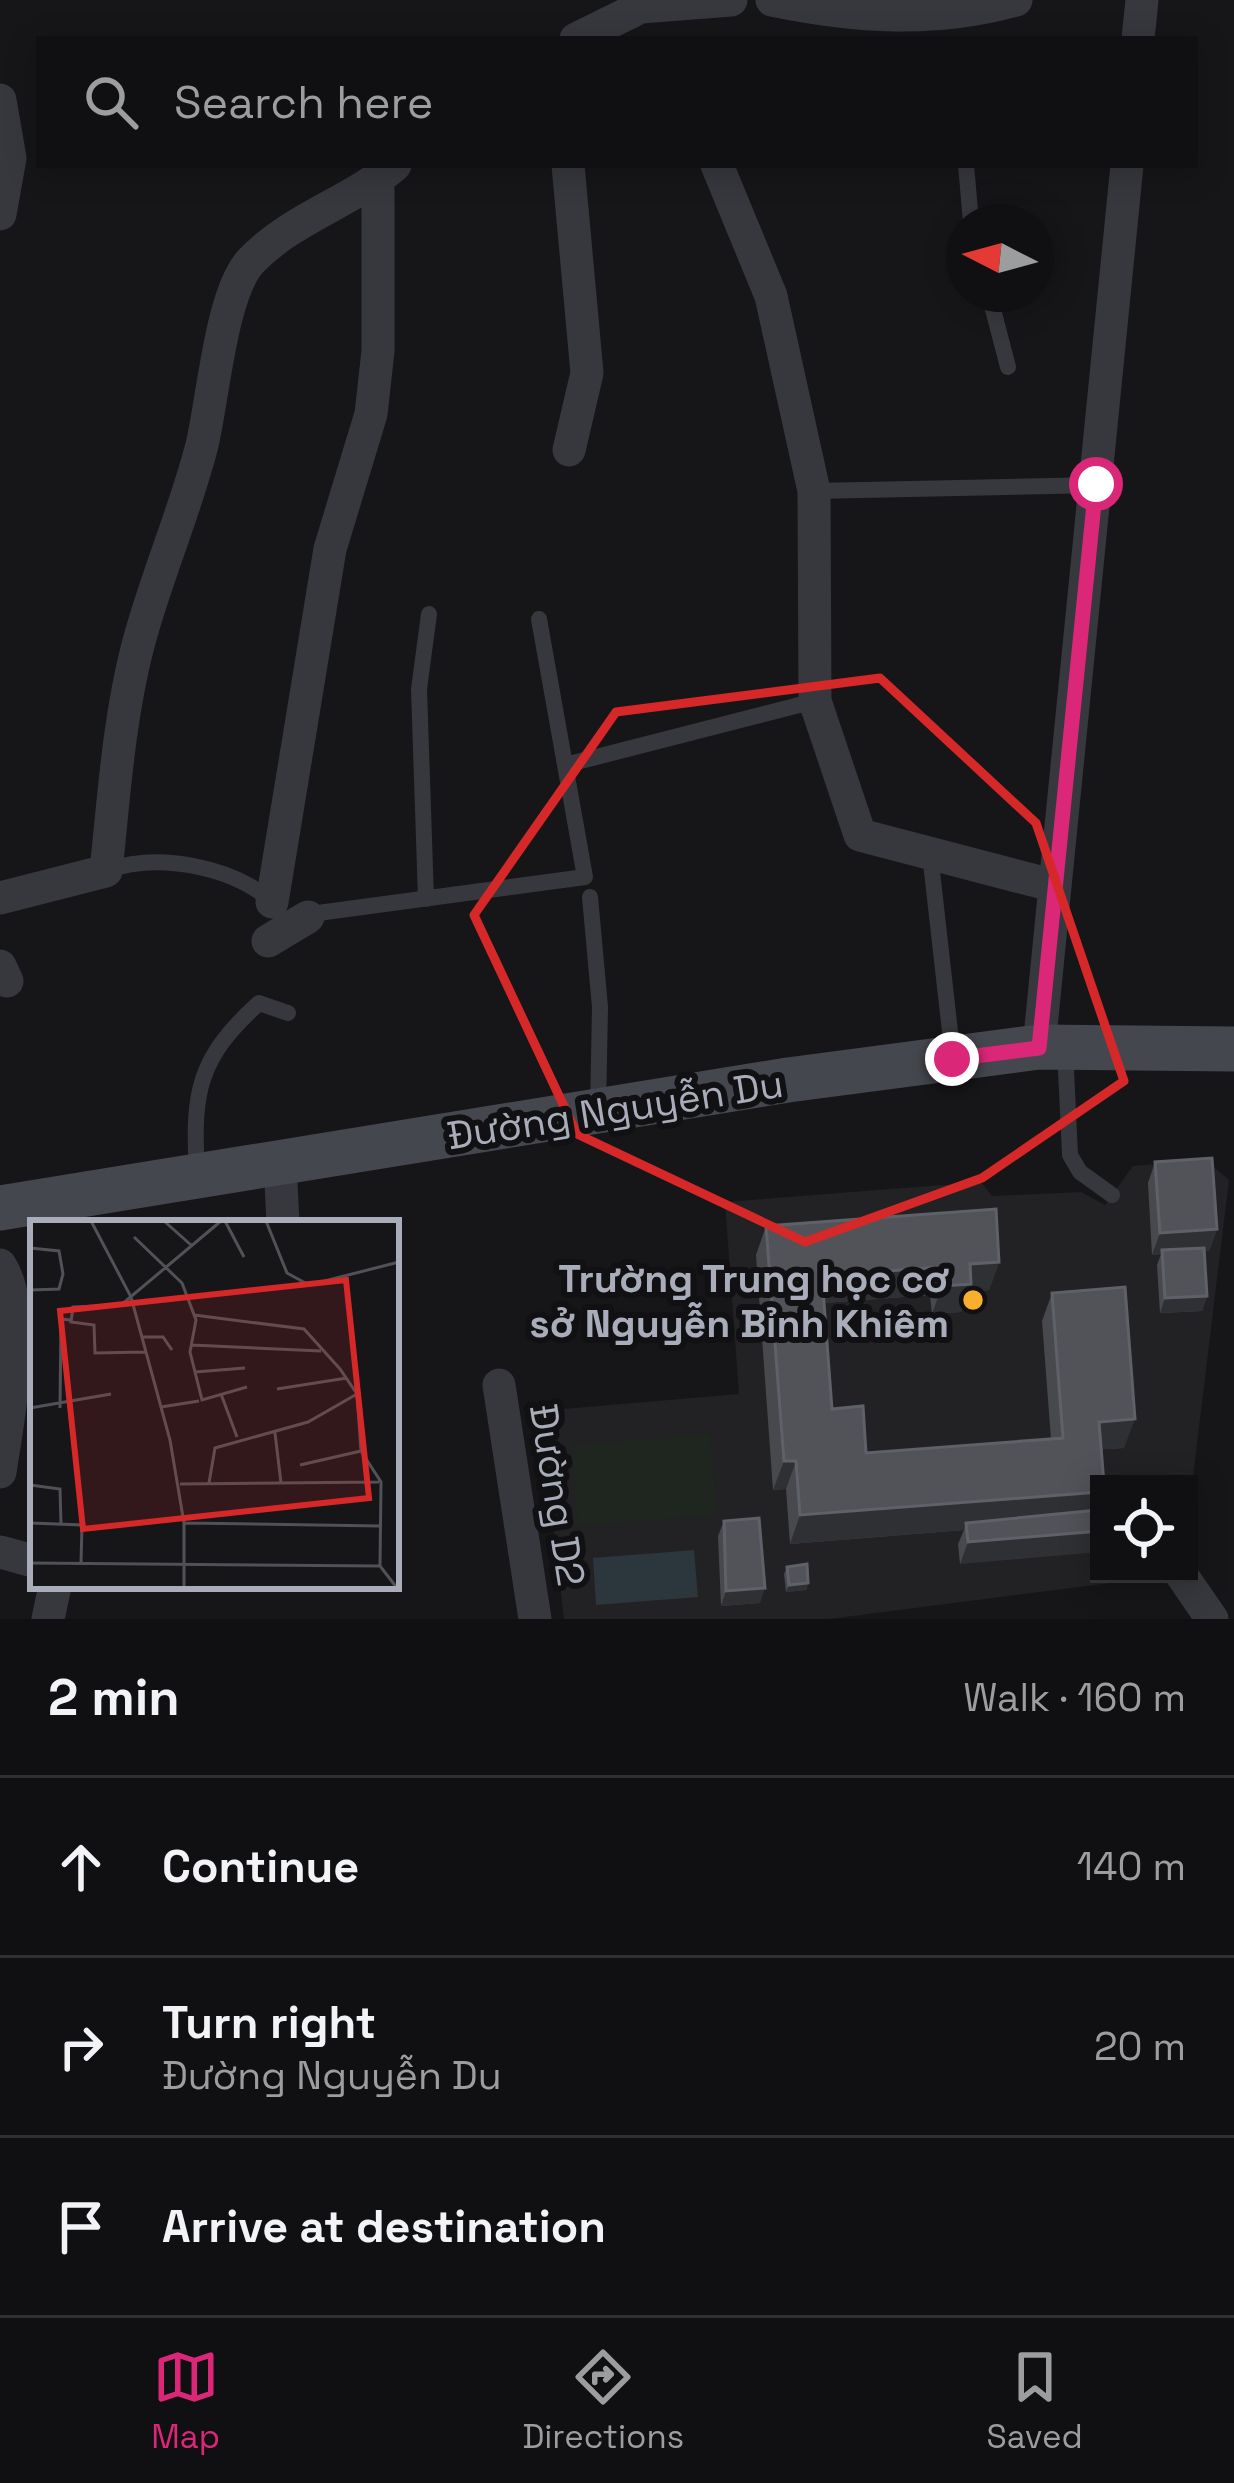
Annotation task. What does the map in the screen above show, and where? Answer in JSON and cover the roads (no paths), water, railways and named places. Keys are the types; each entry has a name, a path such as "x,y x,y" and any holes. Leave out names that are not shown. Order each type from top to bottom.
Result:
{"main road":[{"name":"Đường Nguyễn Du","path":"0,1208 952,1059 1052,1047 1234,1049"}],"street":[{"path":"582,36 641,7 731,0"},
{"path":"772,0 848,15 962,27 1016,0"},
{"path":"1138,36 1142,0"},
{"path":"641,7 657,36"},
{"path":"0,100 10,158 0,214"},
{"path":"568,168 587,373 569,450"},
{"path":"718,168 771,296 814,490 814,701 860,835 1055,886"},
{"path":"1052,1047 1055,886 1126,168"},
{"path":"0,898 106,871 136,651 163,558 193,482 227,317 248,264 291,227 387,172"},
{"path":"272,902 330,549 371,414 387,172"},
{"path":"268,941 308,917"},
{"path":"280,1162 283,1220"},
{"path":"0,1265 12,1289 14,1316 0,1472"},
{"name":"Đường D2","path":"499,1385 535,1619"},
{"path":"0,1552 30,1560"},
{"path":"1187,1583 1211,1619"},
{"path":"48,1619 55,1589"}],"lane":[{"path":"966,168 969,204"},
{"path":"994,312 1008,367"},
{"path":"814,490 1096,484"},
{"path":"426,898 418,689 429,614"},
{"path":"106,871 134,861 168,861 237,880 308,917 586,877 539,619"},
{"path":"565,765 814,701"},
{"path":"930,854 952,1059"},
{"path":"590,897 600,1007 598,1111"},
{"path":"198,1176 196,1108 209,1057 260,1003 288,1013"},
{"path":"1052,1047 1070,1155 1080,1172 1112,1195"}],"place":[{"name":"Trường Trung học cơ sở Nguyễn Bỉnh Khiêm","path":"973,1300"}]}
